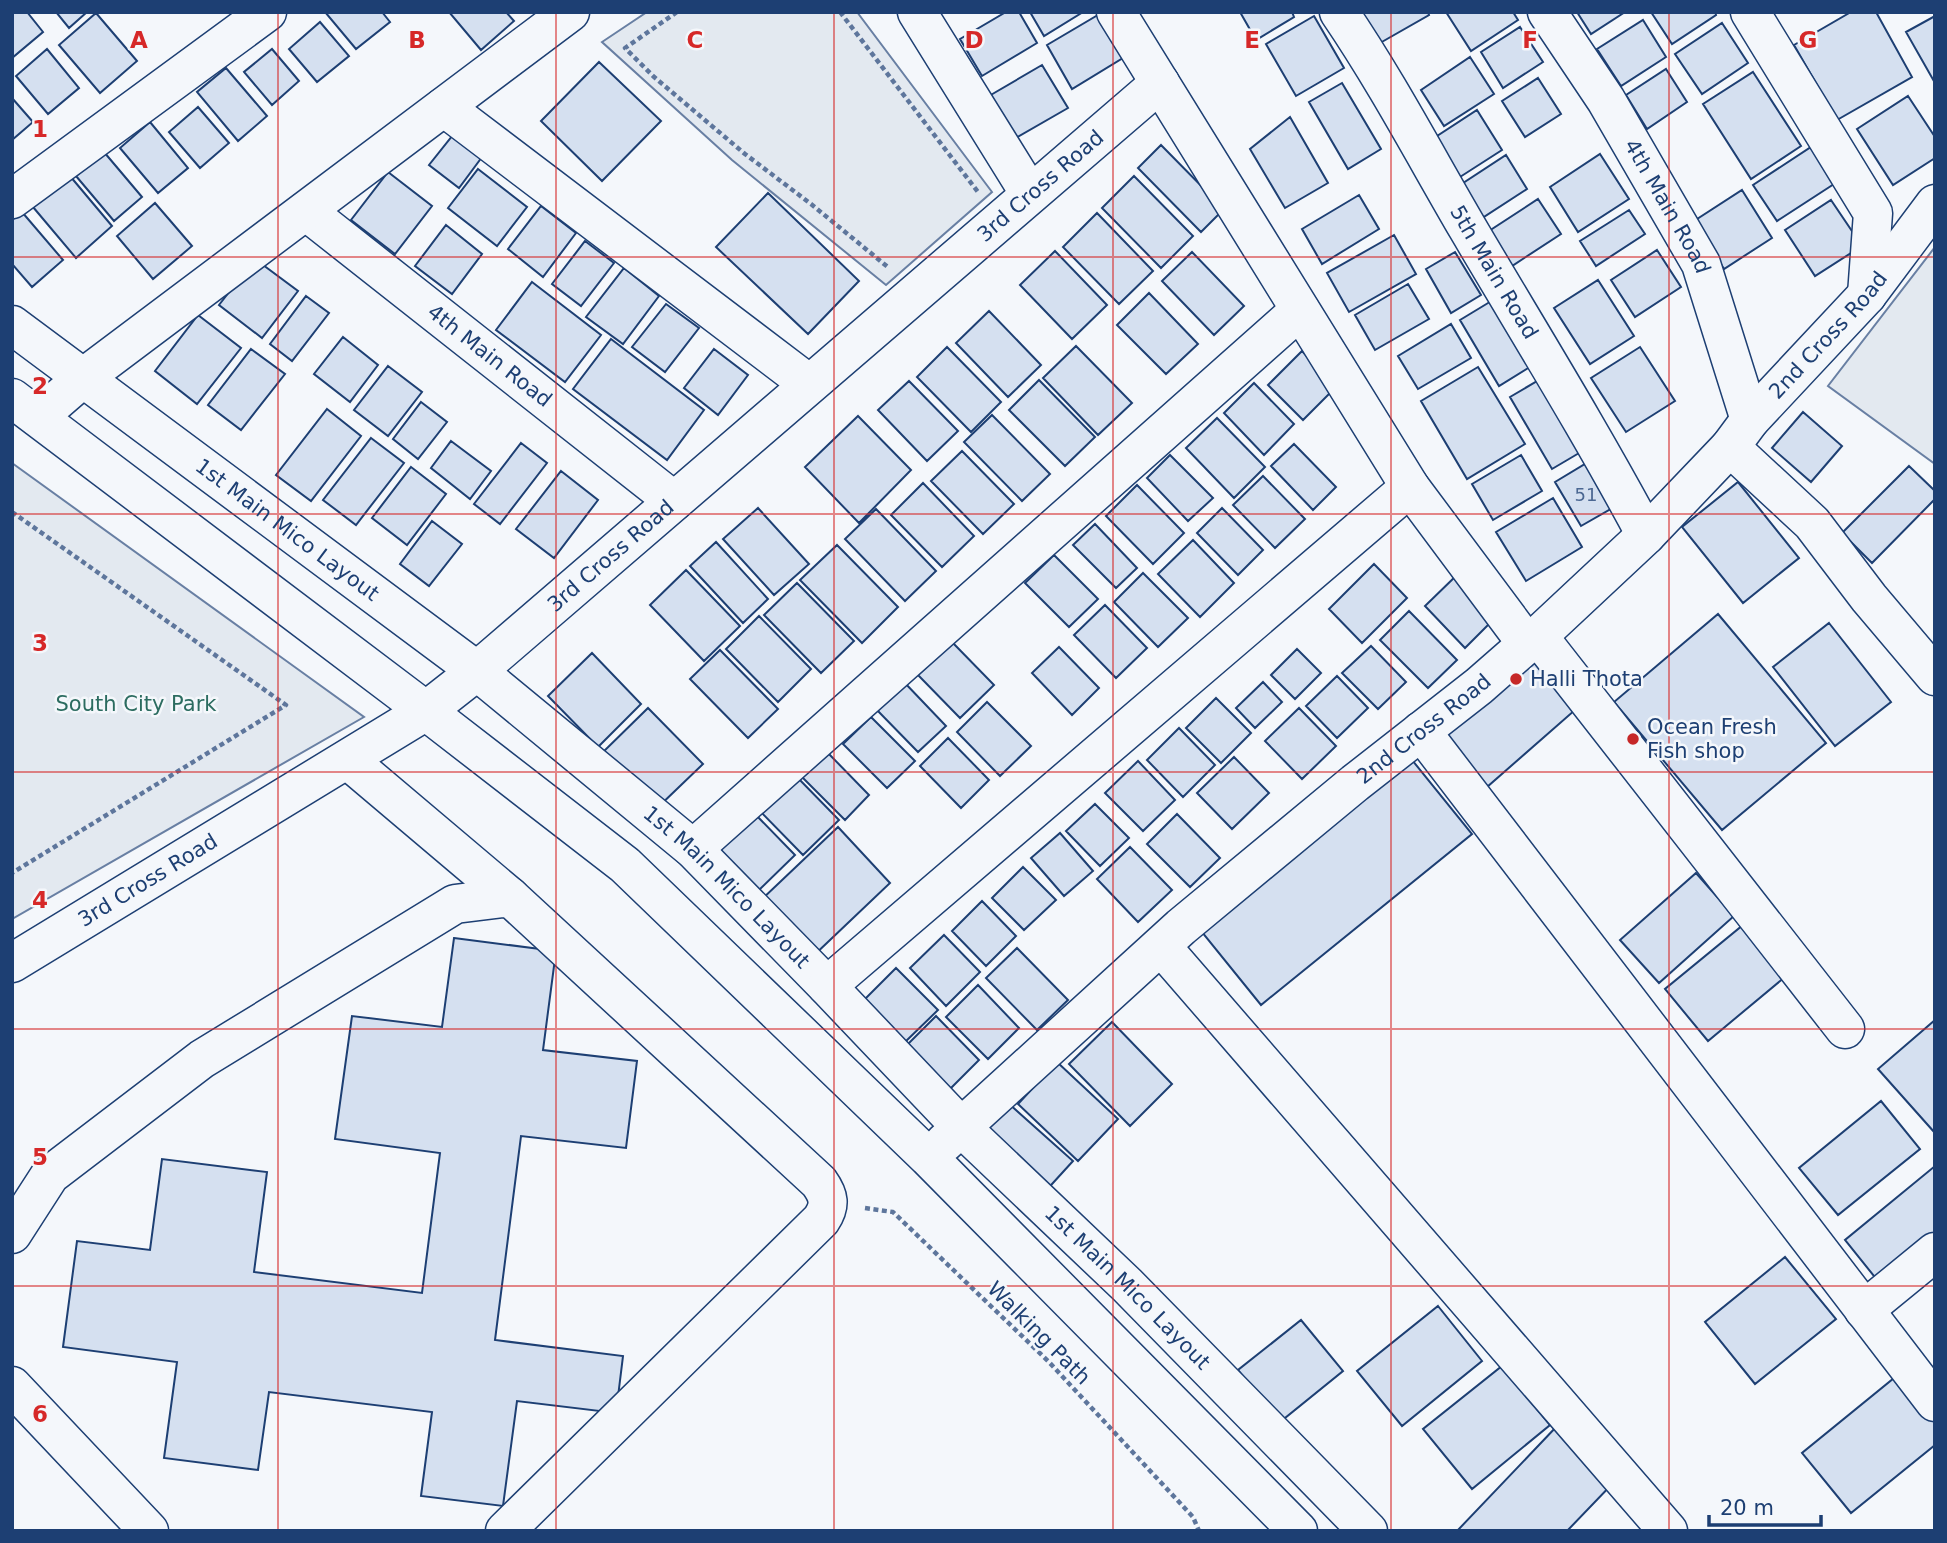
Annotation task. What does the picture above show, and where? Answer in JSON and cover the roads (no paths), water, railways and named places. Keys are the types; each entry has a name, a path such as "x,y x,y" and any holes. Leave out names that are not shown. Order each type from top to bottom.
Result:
{"street":[{"path":"12,199 267,12"},
{"path":"570,12 83,377 25,408 625,865 928,1157 1298,1531"},
{"path":"917,12 1030,194"},
{"path":"1116,12 1410,487 1845,1029"},
{"name":"5th Main Road","path":"1339,12 1370,58 1615,477 1646,535"},
{"name":"4th Main Road","path":"1547,12 1606,100 1701,264 1740,433"},
{"path":"1750,12 1873,213 1867,295"},
{"name":"3rd Cross Road","path":"12,963 426,711 1160,83"},
{"path":"444,107 809,384"},
{"name":"2nd Cross Road","path":"928,1157 1161,946 1354,783 1479,686 1646,535 1867,295 1935,204"},
{"name":"4th Main Road","path":"306,211 674,501"},
{"path":"693,849 1300,310"},
{"name":"1st Main Mico Layout","path":"12,325 477,670 693,849 962,1128 1127,1285 1368,1531"},
{"path":"1740,433 1869,598 1935,676"},
{"path":"827,986 1410,487"},
{"path":"1421,731 1935,1402"},
{"path":"348,760 510,897 819,1182 828,1194 829,1202 821,1220 505,1531"},
{"path":"12,1234 50,1175 202,1059 456,904 510,897"},
{"path":"1161,946 1668,1531"},
{"path":"1864,1310 1935,1252"},
{"path":"12,1386 149,1531"}],"place":[{"name":"Halli Thota","path":"1516,679"},
{"name":"Ocean Fresh Fish shop","path":"1633,739"}],"park label":[{"name":"South City Park","path":"136,704"}]}
